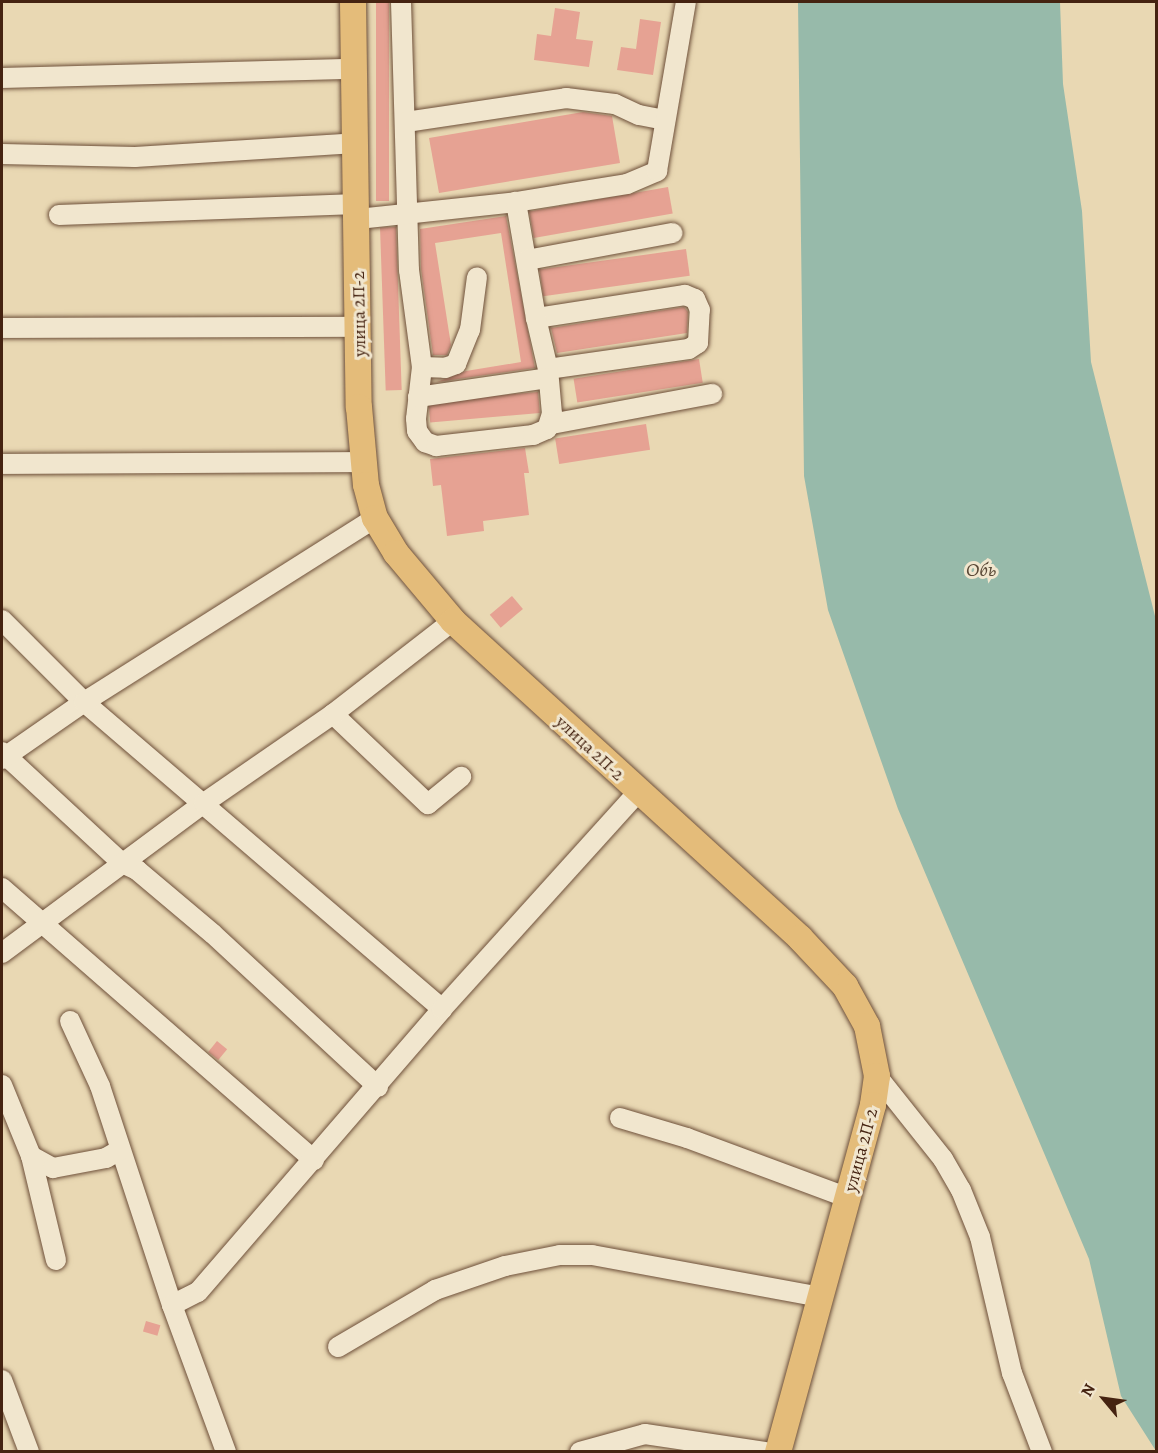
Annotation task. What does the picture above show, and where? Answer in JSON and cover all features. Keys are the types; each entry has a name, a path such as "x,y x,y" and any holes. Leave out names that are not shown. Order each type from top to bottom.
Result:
{"main road":[{"name":"улица 2П-2","path":"353,2 363,462 375,518 396,553 453,621 800,938 846,986 867,1026 877,1076 873,1105 778,1452"}],"street":[{"path":"400,2 406,122 409,270 422,367 417,431 425,442 436,446 533,435 551,424 712,394"},
{"path":"59,215 357,211 407,213 516,202 647,178 657,171 661,162 664,120 681,2"},
{"path":"2,78 353,69"},
{"path":"406,122 566,98 615,104 639,115 664,120"},
{"path":"2,154 135,157 356,144"},
{"path":"516,202 548,373 551,424"},
{"path":"527,260 673,233"},
{"path":"422,367 445,368 456,364 470,330 477,277"},
{"path":"418,397 689,349 698,343 701,333 700,310 695,299 672,295 536,318"},
{"path":"2,328 360,327"},
{"path":"2,464 363,462"},
{"path":"375,518 84,702 3,756 122,864 136,870 213,934 378,1087"},
{"path":"2,620 84,702 442,1009"},
{"path":"2,953 204,803 333,714 453,621"},
{"path":"333,714 428,804 461,777"},
{"path":"172,1305 198,1292 378,1087 442,1009 638,792"},
{"path":"2,888 40,925 314,1160"},
{"path":"70,1020 100,1086 172,1305 226,1452"},
{"path":"877,1076 943,1159 961,1190 981,1238 1012,1373 1042,1452"},
{"path":"2,1085 31,1156 56,1260"},
{"path":"620,1118 687,1138 756,1167 848,1198"},
{"path":"31,1156 54,1168 106,1158 120,1150"},
{"path":"338,1347 435,1290 505,1266 560,1255 592,1255 820,1297"},
{"path":"2,1380 6,1402 29,1452"},
{"path":"580,1452 645,1434 765,1452"}],"water":[{"name":"Обь","path":"798,2 1060,2 1063,84 1082,211 1091,362 1156,620 1156,1451 1121,1396 1089,1259 898,809 828,610 804,476"}],"building":[{"path":"376,2 389,2 389,201 376,201"},
{"path":"555,8 580,12 576,39 593,41 589,67 534,60 537,34 551,36"},
{"path":"640,19 661,22 653,75 617,70 621,47 636,49"},
{"path":"583,112 612,116 620,163 439,193 429,138"},
{"path":"668,187 673,214 534,238 529,211"},
{"path":"506,216 535,368 437,382 466,371 521,362 501,233 435,243 451,345 447,355 433,355 421,269 420,229"},
{"path":"396,227 402,390 386,390 380,228"},
{"path":"686,249 690,276 543,296 539,270"},
{"path":"684,307 688,312 687,333 557,353 551,328"},
{"path":"699,359 703,383 577,403 574,379"},
{"path":"538,392 540,413 430,423 428,402"},
{"path":"646,424 650,450 559,464 555,438"},
{"path":"525,448 529,473 524,473 529,515 483,521 484,531 447,536 441,485 433,486 430,459"},
{"path":"512,596 523,609 501,628 490,615"},
{"path":"217,1041 227,1049 218,1060 208,1052"},
{"path":"146,1321 160,1325 157,1336 143,1332"}]}
